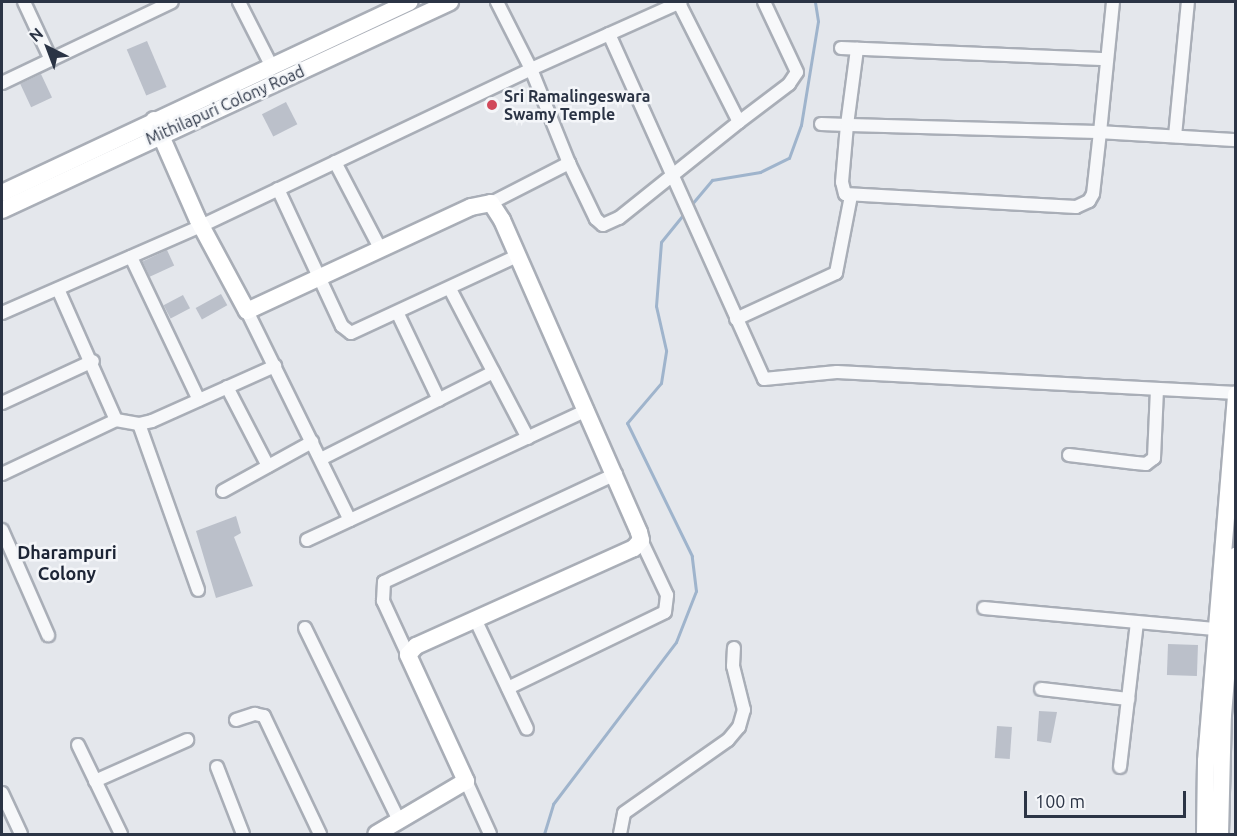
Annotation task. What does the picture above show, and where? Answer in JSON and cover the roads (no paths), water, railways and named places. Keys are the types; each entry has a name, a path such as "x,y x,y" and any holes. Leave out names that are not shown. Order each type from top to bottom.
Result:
{"street":[{"path":"24,2 51,60"},
{"path":"2,84 158,5 172,2"},
{"path":"238,2 271,64"},
{"name":"Mithilapuri Colony Road","path":"2,210 271,64 410,2"},
{"name":"Mithilapuri Colony Road","path":"2,193 333,56 450,2"},
{"path":"497,2 531,69 569,163 596,219 603,225 619,218 789,84 797,72 764,2"},
{"path":"2,313 201,226 531,69 680,2 739,122"},
{"path":"857,48 842,182 842,189 850,196 1076,207 1089,201 1093,194 1113,2"},
{"path":"1176,136 1188,2"},
{"path":"609,34 764,379 837,372 1236,394 1223,630 1220,834"},
{"path":"325,39 333,56"},
{"path":"841,48 1107,58"},
{"path":"821,124 1100,132 1236,140"},
{"path":"157,127 201,226 248,311 350,520"},
{"path":"335,162 381,250"},
{"path":"248,311 471,207 491,203 569,163"},
{"path":"278,189 346,331 358,333 517,256"},
{"path":"736,319 827,279 839,267 850,196"},
{"path":"491,203 616,474 641,540 667,595 666,612 508,688"},
{"path":"130,257 199,400"},
{"path":"58,289 93,361 116,420"},
{"path":"450,289 528,438"},
{"path":"398,314 439,400"},
{"path":"2,403 93,361"},
{"path":"2,474 116,420 139,424 275,366"},
{"path":"321,459 494,372"},
{"path":"227,387 268,466"},
{"path":"1069,455 1146,464 1154,458 1157,389"},
{"path":"307,540 587,410"},
{"path":"139,424 198,590"},
{"path":"223,491 312,442"},
{"path":"490,834 383,601 384,582 616,474"},
{"path":"2,530 48,635"},
{"path":"408,655 416,646 634,548 641,540"},
{"path":"1205,834 1206,761 1223,630 1236,556"},
{"path":"984,608 1223,630"},
{"path":"476,621 527,729"},
{"path":"1120,767 1137,623"},
{"path":"304,628 399,821"},
{"path":"620,834 624,813 728,740 739,727 744,710 733,666 734,648"},
{"path":"1041,689 1128,699"},
{"path":"236,720 255,714 264,716 320,834"},
{"path":"95,781 187,740"},
{"path":"78,745 121,834"},
{"path":"217,767 243,834"},
{"path":"376,834 465,781"},
{"path":"2,793 21,834"}],"waterway":[{"path":"691,205 712,180 760,172 789,158 801,125 818,21 815,2"},
{"path":"544,834 553,804 676,642 696,591 692,556 627,423 661,383 666,350 656,306 661,242 685,212"}],"place":[{"name":"Sri Ramalingeswara Swamy Temple","path":"492,105"}],"district":[{"name":"Dharampuri Colony","path":"67,563"}]}
